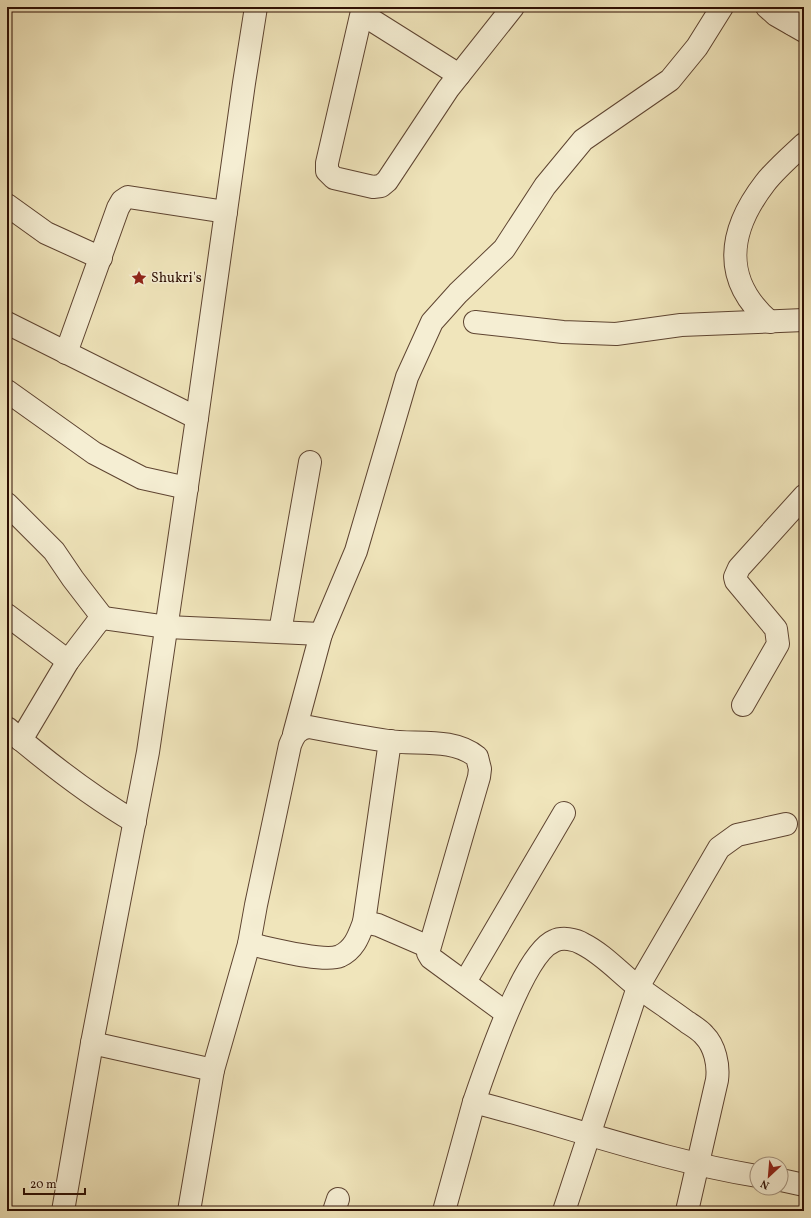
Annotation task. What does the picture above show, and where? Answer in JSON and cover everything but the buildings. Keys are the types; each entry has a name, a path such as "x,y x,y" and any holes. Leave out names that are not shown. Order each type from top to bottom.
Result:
{"street":[{"path":"63,1211 92,1043 135,822 167,627 256,7"},
{"path":"459,75 362,11 327,163 327,171 334,178 373,187 380,186 387,181 459,75 513,7"},
{"path":"189,1211 213,1070 250,944 256,905 290,745 321,634 356,551 406,377 432,322 458,293 504,249 545,186 583,140 670,80 697,47 722,7"},
{"path":"767,7 800,21"},
{"path":"770,322 756,310 745,294 737,278 735,266 736,247 740,228 749,206 766,182 804,144"},
{"path":"66,353 118,208 122,201 128,197 226,212"},
{"path":"7,205 46,233 101,258"},
{"path":"475,322 563,332 616,334 681,325 804,320"},
{"path":"7,323 197,418"},
{"path":"7,391 94,453 142,478 187,488"},
{"path":"280,632 310,462"},
{"path":"743,705 778,644 778,636 776,629 736,581 736,573 804,496"},
{"path":"7,504 54,550 73,579 103,618 167,627 321,634"},
{"path":"7,614 68,660"},
{"path":"103,618 97,623 68,660 14,734 60,774 104,804 135,822"},
{"path":"294,734 301,729 309,727 390,741 430,743 462,748 471,752 477,757 479,761 479,777 428,953 431,958 506,1013"},
{"path":"250,944 326,958 340,956 357,941 364,922 390,741"},
{"path":"465,982 564,813"},
{"path":"564,1211 590,1136 614,1054 638,987 719,848 737,835 786,824"},
{"path":"364,922 378,925 429,946"},
{"path":"444,1211 474,1102 506,1013 533,963 547,946 554,941 568,939 582,943 592,949 638,987 704,1035 713,1048 718,1071 699,1164 687,1211"},
{"path":"92,1043 213,1070"},
{"path":"474,1102 590,1136 699,1164 749,1174"},
{"path":"789,1181 804,1184"}],"place":[{"name":"Shukri's","path":"139,278"}]}
